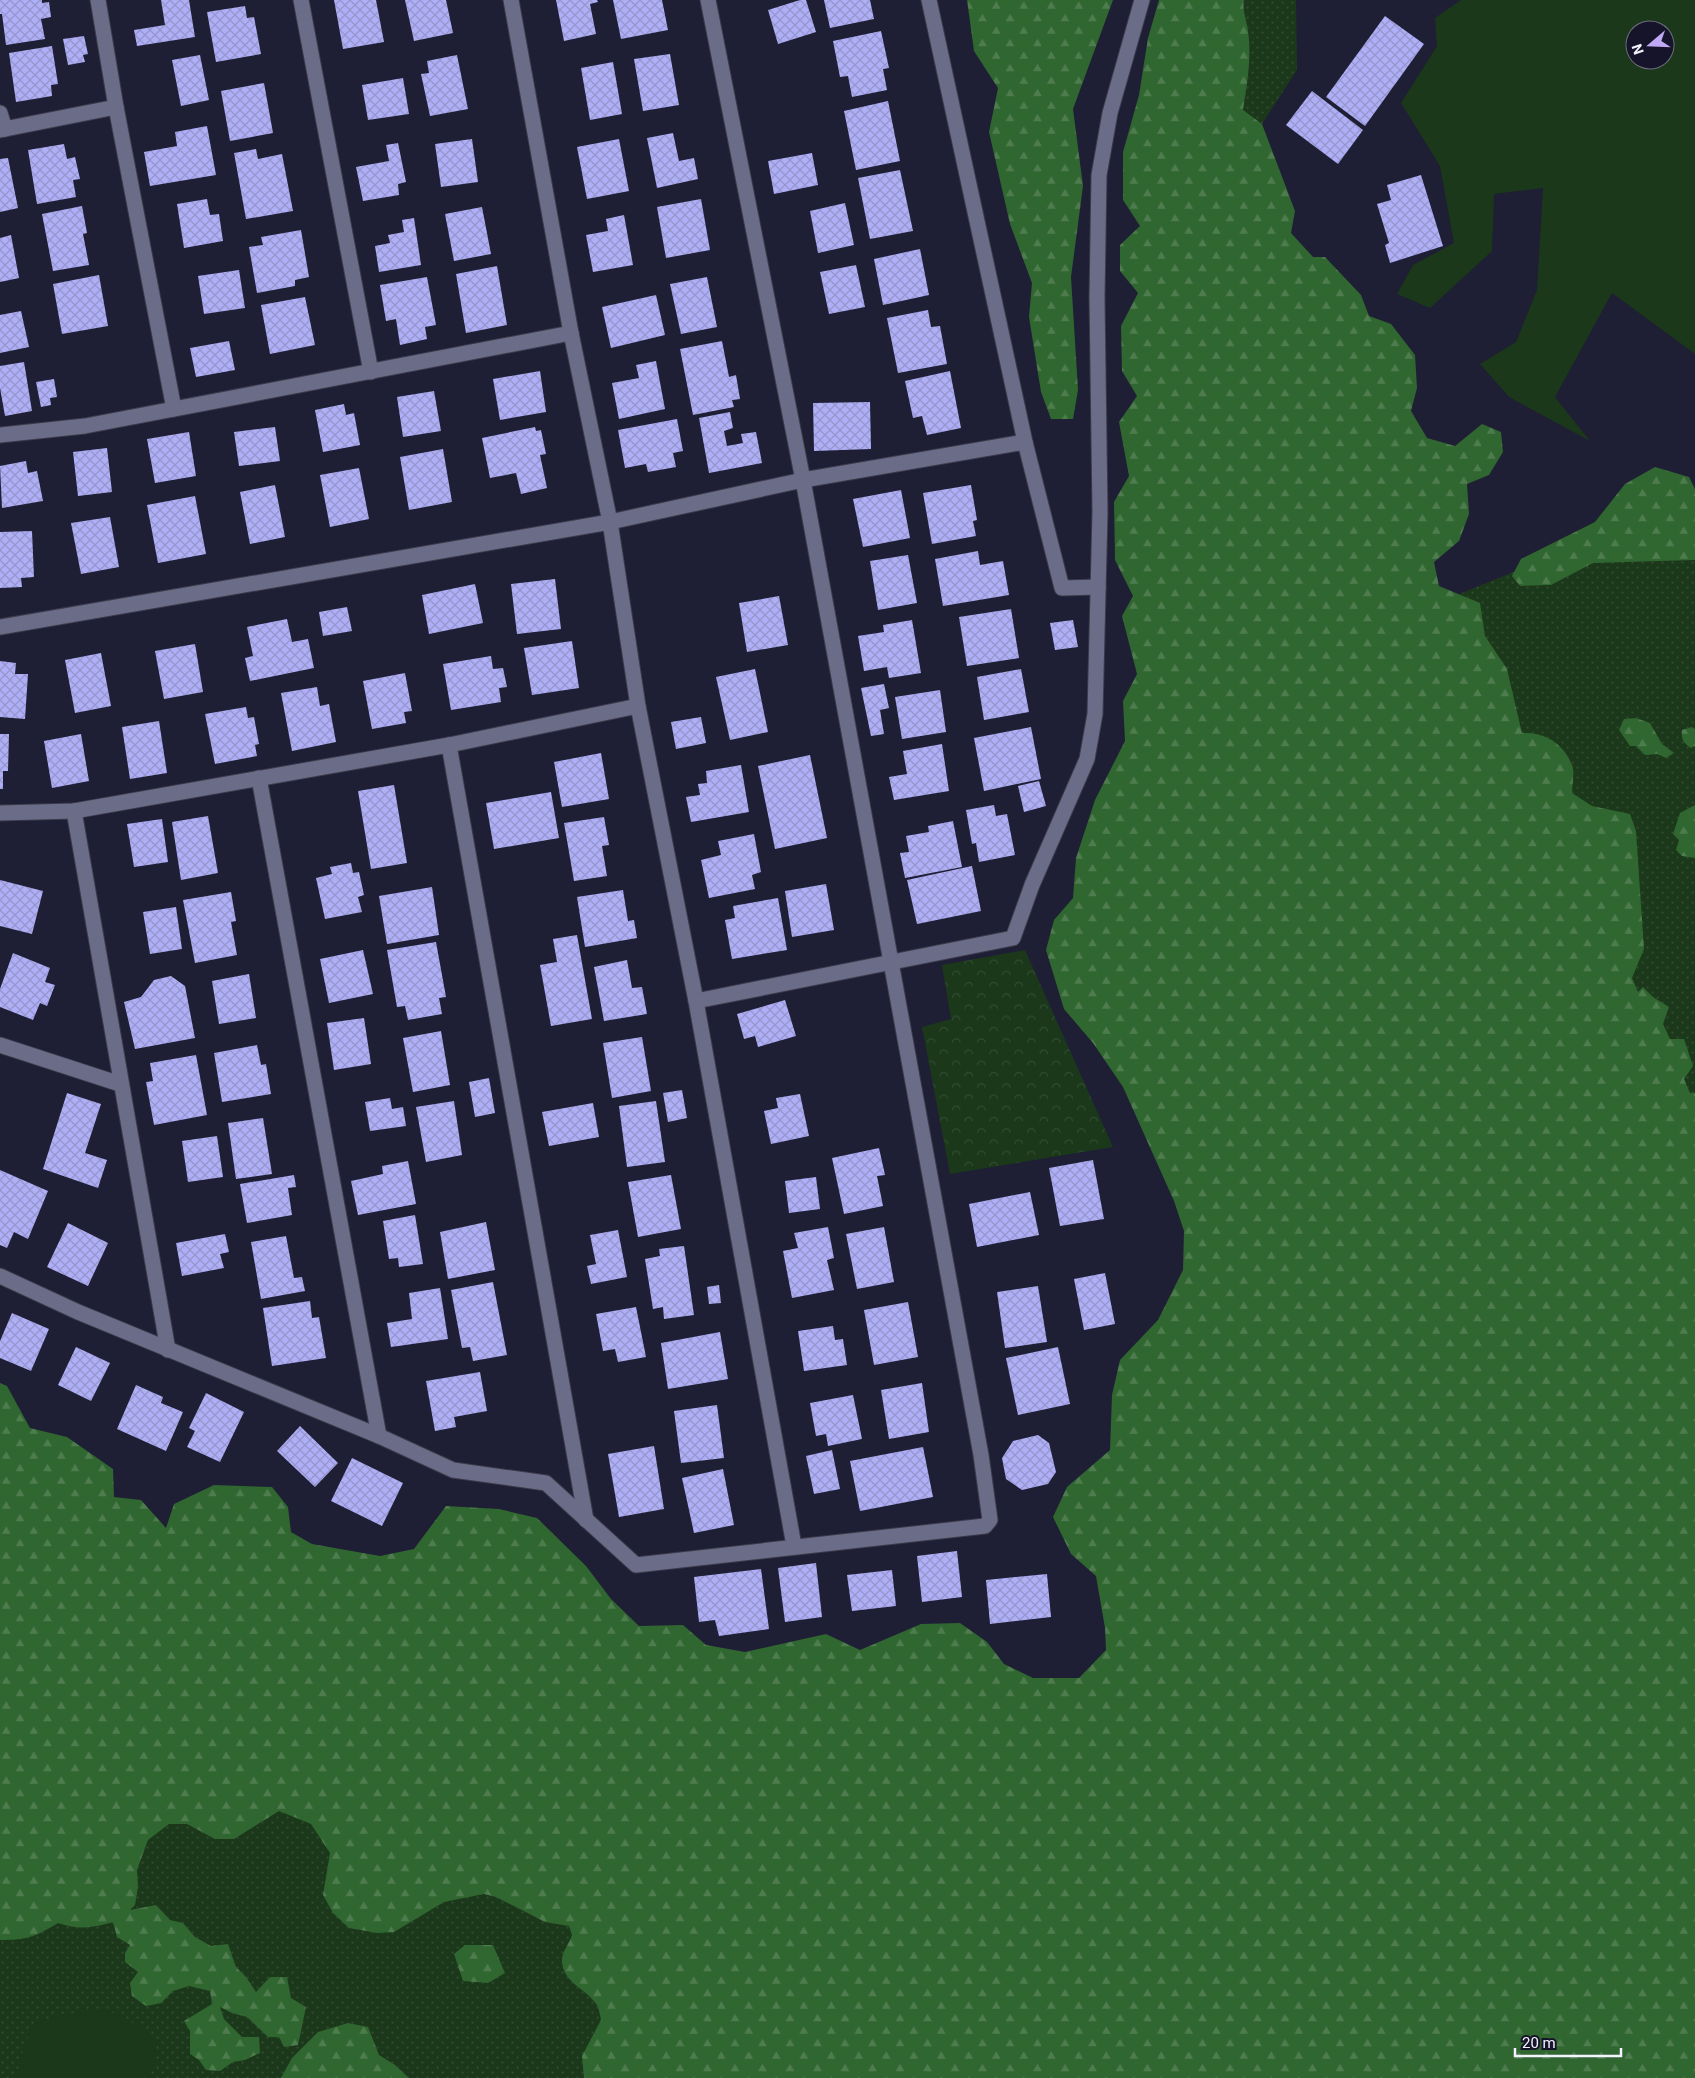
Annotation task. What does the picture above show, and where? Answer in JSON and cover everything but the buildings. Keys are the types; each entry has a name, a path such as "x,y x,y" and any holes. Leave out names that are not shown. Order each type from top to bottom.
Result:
{"street":[{"path":"98,0 116,107 174,409"},
{"path":"301,0 371,372"},
{"path":"511,0 571,333 610,522 638,706 696,1000 794,1546"},
{"path":"0,1276 78,1312 379,1436 453,1470 546,1483 636,1565 984,1526 990,1520 981,1455 803,480 708,0"},
{"path":"928,0 1025,442 1062,588 1098,587"},
{"path":"696,1000 890,960 1012,938 1032,885 1087,759 1095,714 1100,512 1097,298 1099,175 1110,113 1142,0"},
{"path":"0,113 2,129 116,107"},
{"path":"0,435 85,426 571,333"},
{"path":"0,627 610,522 803,480 1025,442"},
{"path":"0,812 74,811 449,745 638,706"},
{"path":"449,745 586,1520"},
{"path":"259,778 379,1436"},
{"path":"74,811 120,1084 168,1350"},
{"path":"0,1045 120,1084"}],"green space":[{"path":"967,0 1113,0 1073,109 1083,186 1071,277 1078,390 1073,419 1051,419 1041,392 1029,317 1032,283 1010,224 989,132 998,88 974,51"},
{"path":"1159,0 1244,0 1249,51 1243,110 1262,124 1295,211 1291,233 1313,257 1325,257 1361,295 1369,316 1391,324 1415,355 1417,388 1411,411 1427,438 1455,446 1482,424 1501,432 1503,452 1489,475 1467,484 1469,514 1459,541 1434,562 1439,586 1480,603 1485,636 1507,669 1522,733 1538,734 1558,745 1568,757 1573,768 1572,793 1592,806 1630,814 1636,831 1644,949 1632,978 1638,992 1643,987 1653,997 1669,1007 1663,1024 1670,1039 1684,1039 1693,1066 1684,1079 1690,1093 1695,1093 1695,2078 584,2078 582,2056 601,2020 597,2005 570,1980 563,1968 562,1957 572,1935 569,1926 545,1922 496,1897 484,1894 444,1902 394,1932 377,1933 349,1928 333,1913 323,1895 330,1853 311,1824 279,1811 234,1839 215,1839 187,1824 169,1824 148,1840 137,1870 138,1887 135,1905 130,1910 156,1905 170,1920 183,1923 195,1937 211,1946 228,1944 236,1967 246,1977 256,1992 270,1977 287,1977 291,1998 306,2007 298,2045 284,2047 279,2037 268,2037 247,2017 220,2007 224,2019 242,2037 259,2037 260,2053 245,2060 233,2062 220,2071 206,2070 199,2060 190,2054 190,2031 184,2021 212,2004 210,1991 189,1986 173,1991 161,2003 146,2006 132,1996 130,1983 138,1972 125,1962 125,1953 130,1945 117,1937 113,1922 86,1927 72,1927 58,1923 31,1937 0,1940 0,1383 7,1386 30,1428 67,1437 113,1469 114,1497 141,1500 166,1528 174,1504 214,1485 272,1487 288,1507 291,1532 312,1544 380,1556 414,1549 446,1506 499,1509 537,1518 586,1566 611,1599 639,1626 683,1625 706,1645 745,1652 826,1634 860,1650 921,1624 960,1623 987,1642 1004,1664 1033,1678 1079,1678 1106,1650 1105,1628 1096,1576 1071,1554 1053,1517 1067,1487 1110,1450 1112,1395 1120,1360 1158,1320 1183,1270 1184,1231 1174,1201 1123,1087 1093,1043 1064,1009 1046,950 1054,920 1073,898 1076,858 1095,800 1125,741 1123,701 1137,674 1122,616 1133,596 1115,560 1114,502 1129,476 1119,422 1137,396 1122,371 1121,326 1138,293 1120,271 1120,245 1140,226 1123,200 1123,152 1139,95 1148,38"},
{"path":"1244,0 1296,0 1297,70 1262,124 1242,110 1249,61 1249,41"},
{"path":"1461,0 1695,0 1695,354 1612,293 1555,397 1590,441 1509,397 1480,364 1516,342 1537,290 1543,188 1494,194 1492,251 1430,308 1397,294 1413,265 1454,243 1440,166 1401,103 1437,46 1435,18"},
{"path":"1655,467 1689,477 1695,489 1695,560 1593,563 1551,585 1520,586 1512,576 1521,559 1595,522 1625,484"},
{"path":"1613,532 1695,541 1695,1354 1417,611"},
{"path":"1636,718 1650,723 1662,744 1674,753 1666,758 1657,754 1645,755 1636,746 1630,746 1619,730 1624,719"},
{"path":"1692,727 1695,729 1695,746 1691,748 1682,738 1682,730"},
{"path":"1695,805 1695,858 1682,856 1676,850 1679,840 1673,834 1680,813"},
{"path":"1025,950 1113,1147 950,1174 922,1027 951,1019 942,965"},
{"path":"539,1788 820,2078 0,2078 0,1811"},
{"path":"465,1945 493,1945 505,1973 488,1983 463,1981 454,1954"},
{"path":"86,2011 106,2011 120,2016 129,2020 151,2038 156,2051 149,2078 16,2078 25,2043 34,2026 44,2020"},
{"path":"348,2023 368,2027 379,2055 395,2065 409,2078 281,2078 292,2058 318,2032"}]}
